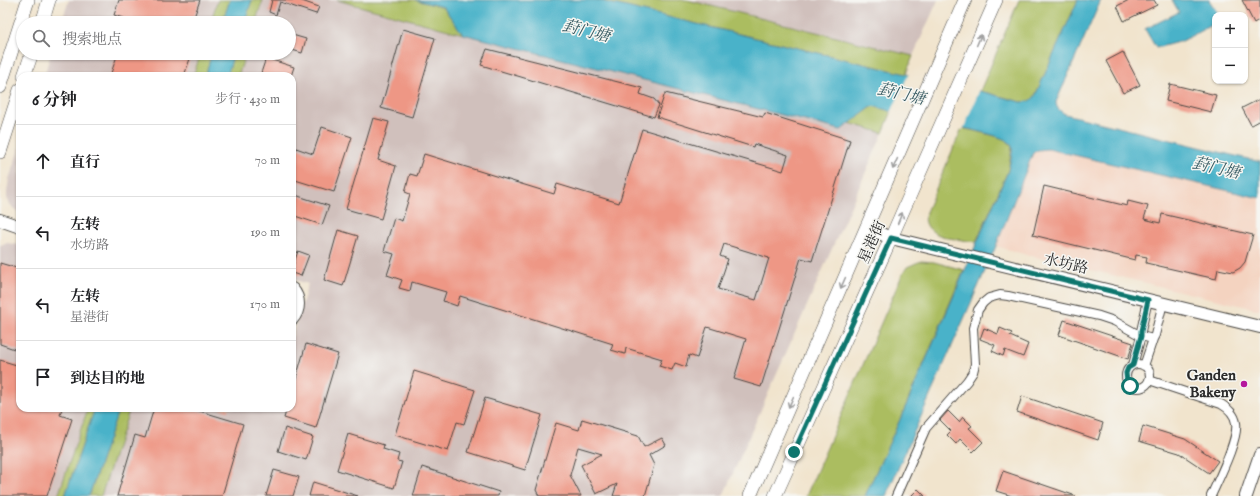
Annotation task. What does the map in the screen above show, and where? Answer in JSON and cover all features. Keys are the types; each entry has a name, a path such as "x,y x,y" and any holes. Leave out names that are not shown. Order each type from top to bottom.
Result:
{"main road":[{"path":"23,16 28,0"},
{"path":"44,16 49,0"},
{"name":"星港街","path":"750,496 965,0"},
{"name":"星港街","path":"775,496 996,0"},
{"path":"0,87 16,37"},
{"path":"25,72 30,60"},
{"path":"0,152 16,102"}],"street":[{"path":"0,220 16,226"},
{"name":"水坊路","path":"867,228 891,238 1260,327"},
{"path":"296,294 298,304 296,312"},
{"path":"896,496 926,428 971,375 974,364 972,333 973,323 978,310 987,299 994,296 1004,296 1099,316 1114,321 1141,336 1153,339"},
{"path":"1133,365 1139,364 1144,366 1149,372 1149,380 1146,385 1141,388 1130,386 1125,376 1127,371 1133,365 1141,336 1148,300"},
{"path":"1144,366 1155,335 1163,303"},
{"path":"1149,380 1221,404 1235,419 1235,436 1211,496"},
{"path":"1246,496 1260,455"}],"shaded area":[{"path":"69,0 218,0 212,16 63,16"},
{"path":"263,0 337,0 463,34 841,130 849,123 883,133 723,496 101,496 129,412 296,412 296,324 308,284 296,280 296,72 239,72 244,60 296,60 296,16 257,16"},
{"path":"687,0 938,0 913,56"},
{"path":"49,60 199,60 194,72 45,72"},
{"path":"1044,149 1260,198 1260,310 1027,255 996,246 1033,153"},
{"path":"16,158 16,210 7,198 9,179"},
{"path":"7,243 16,244 16,412 87,412 58,496 0,496 0,245"}],"green space":[{"path":"218,0 230,0 224,16 212,16"},
{"path":"252,0 263,0 257,16 246,16"},
{"path":"337,0 415,0 443,7 463,34"},
{"path":"597,0 687,0 913,56 906,74"},
{"path":"1019,0 1078,0 1034,98 1031,101 1025,102 980,91"},
{"path":"199,60 210,60 206,72 194,72"},
{"path":"232,60 244,60 239,72 228,72"},
{"path":"873,106 892,111 883,133 849,123"},
{"path":"962,128 1004,138 1012,147 1008,171 976,242 951,238 934,233 928,228 925,221 926,212"},
{"path":"921,261 934,262 964,270 898,424 865,496 806,496 902,275 907,267"},
{"path":"87,412 94,412 65,496 58,496"},
{"path":"118,412 129,412 101,496 89,496"}],"water":[{"path":"230,0 252,0 246,16 224,16"},
{"name":"葑门塘","path":"415,0 597,0 1025,102 1029,101 1035,96 1078,0 1101,0 1056,102 1061,112 1260,162 1260,198 1048,149 1038,150 1033,153 996,246 886,496 865,496 898,424 1008,171 1012,154 1011,144 1006,140 982,132 917,119 873,106 841,130 463,34 443,7"},
{"path":"1172,0 1209,0 1217,12 1212,12 1212,25 1182,41 1156,48 1145,29 1179,12"},
{"path":"210,60 232,60 228,72 206,72"},
{"path":"94,412 118,412 89,496 65,496"}],"pier":[{"path":"909,73 980,89 963,130 916,121 891,113"}],"building":[{"path":"119,0 200,0 194,16 114,15"},
{"path":"272,0 299,0 319,7 316,14 280,2 276,15 269,12"},
{"path":"1129,0 1154,0 1157,5 1124,21 1117,6"},
{"path":"1242,0 1260,0 1260,19 1254,23"},
{"path":"403,29 435,38 412,117 381,108"},
{"path":"296,36 306,39 302,53 296,51"},
{"path":"487,49 642,88 640,94 654,99 659,105 654,117 481,65"},
{"path":"1123,52 1140,85 1123,93 1106,61"},
{"path":"116,60 190,60 185,72 111,72"},
{"path":"265,60 272,60 294,67 292,72 261,72"},
{"path":"1170,84 1216,95 1211,112 1166,101"},
{"path":"665,93 763,117 765,113 850,140 812,261 801,258 761,387 734,379 746,339 707,327 697,358 689,355 686,367 675,363 672,370 659,366 662,359 626,348 625,354 611,350 613,344 460,296 457,306 443,301 446,292 412,282 410,291 399,288 402,280 387,275 394,254 384,251 394,218 402,221 410,194 405,192 410,174 417,176 424,154 554,194 557,184 619,203 642,129 783,171 788,155 754,144 753,147 657,117","holes":["724,244 769,258 756,300 718,289 728,259 720,256"]},
{"path":"1260,99 1260,120 1251,125 1242,108"},
{"path":"373,118 389,122 378,160 396,166 381,219 346,209"},
{"path":"322,127 352,137 334,192 296,180 296,148 313,154"},
{"path":"1044,186 1127,206 1128,201 1148,206 1144,219 1160,223 1162,214 1253,235 1245,262 1240,268 1233,272 1218,269 1216,279 1146,263 1147,257 1136,255 1135,260 1033,235"},
{"path":"296,195 329,206 322,225 296,216"},
{"path":"338,230 358,236 343,286 324,280"},
{"path":"298,251 309,255 301,276 296,274 296,257"},
{"path":"0,263 16,268 16,350 0,344"},
{"path":"1064,320 1133,343 1128,359 1059,335"},
{"path":"984,328 998,334 1000,328 1012,333 1010,336 1028,344 1023,357 1005,350 1003,356 992,351 995,345 980,339"},
{"path":"306,344 338,354 316,428 284,418 286,412 296,412 296,378"},
{"path":"0,360 16,365 16,412 61,412 60,415 72,419 47,496 0,496"},
{"path":"414,371 475,390 464,424 457,422 448,451 395,435"},
{"path":"1022,396 1103,423 1098,440 1017,412"},
{"path":"485,398 542,415 525,470 468,452"},
{"path":"948,411 959,422 963,417 972,426 969,428 983,442 973,452 960,439 956,444 947,435 951,431 940,420"},
{"path":"153,412 203,412 243,424 222,496 117,496 135,435 145,438"},
{"path":"582,419 638,436 644,447 662,438 666,445 649,455 654,465 645,496 613,496 617,484 596,494 581,465 602,454 578,447 570,475 581,496 539,496 536,490 556,423 579,430"},
{"path":"1143,426 1185,439 1218,461 1209,473 1179,453 1139,441"},
{"path":"285,428 313,437 306,460 278,451"},
{"path":"348,434 384,445 383,449 399,454 397,461 402,462 394,488 337,470"},
{"path":"422,467 499,492 498,496 413,496"},
{"path":"274,470 299,477 293,496 266,496"},
{"path":"1003,471 1076,496 1012,496 996,491"},
{"path":"313,482 358,496 309,496"},
{"path":"918,489 925,496 911,496"}],"place":[{"name":"Ganden Bakeny","path":"1244,384"}],"route":[{"path":"794,452 891,238 1148,300 1141,336 1133,365 1128,368 1125,376 1130,386"}]}
